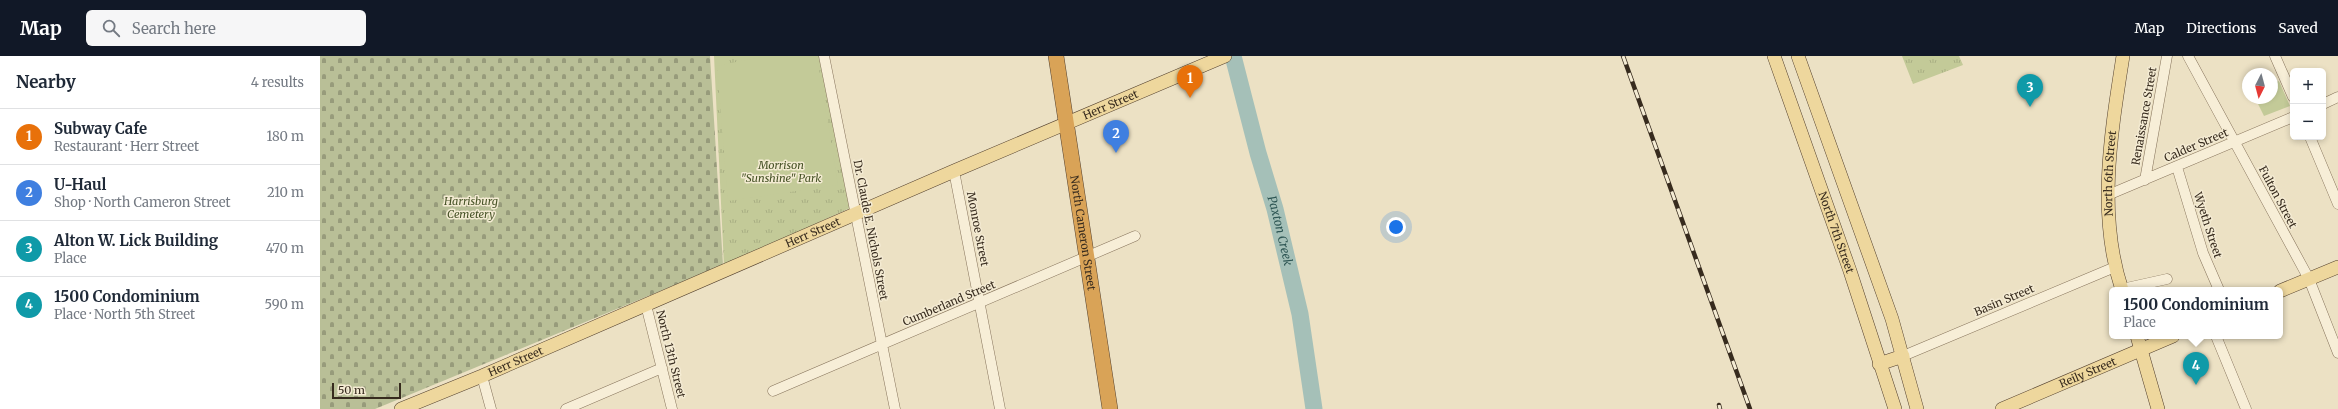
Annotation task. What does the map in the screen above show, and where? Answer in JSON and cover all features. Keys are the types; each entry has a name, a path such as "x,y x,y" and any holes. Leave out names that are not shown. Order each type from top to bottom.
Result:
{"highway":[{"name":"North Cameron Street","path":"1056,56 1068,124 1086,258 1110,409"}],"main road":[{"name":"North 7th Street","path":"1774,56 1850,271 1879,364 1891,392 1895,409"},
{"name":"North 7th Street","path":"1798,56 1892,319 1917,409"},
{"name":"North 6th Street","path":"2121,287 2115,267 2108,195 2110,144 2123,56"},
{"name":"Herr Street","path":"401,409 482,376 954,171 1068,124 1222,57"},
{"path":"2283,290 2338,267"},
{"path":"2138,339 2158,409"},
{"name":"Reily Street","path":"2002,409 2166,339"},
{"path":"1879,364 1903,356"}],"street":[{"name":"Dr. Claude E. Nichols Street","path":"824,56 895,409"},
{"name":"Renaissance Street","path":"2145,180 2167,56"},
{"name":"Fulton Street","path":"2188,56 2309,279 2338,354"},
{"path":"2276,56 2290,90"},
{"path":"2326,103 2338,97"},
{"name":"Calder Street","path":"2108,195 2290,118"},
{"path":"2311,140 2338,204"},
{"name":"Wyeth Street","path":"2177,167 2204,252 2218,287"},
{"name":"Monroe Street","path":"954,171 1000,409"},
{"name":"Cumberland Street","path":"773,391 1135,236"},
{"name":"Basin Street","path":"1903,356 2115,267"},
{"path":"2131,287 2168,279"},
{"name":"North 13th Street","path":"646,305 672,409"},
{"path":"2217,339 2246,409"},
{"path":"566,409 662,368"},
{"path":"482,376 491,409"}],"green space":[{"name":"Harrisburg Cemetery","path":"320,56 710,56 723,265 375,409 320,409"},
{"name":"Morrison \"Sunshine\" Park","path":"714,56 819,56 850,208 724,266"},
{"name":"Morrison \"Sunshine\" Park","path":"765,56 817,57 838,185 728,201 717,66"},
{"path":"1902,56 1959,56 1963,65 1913,84"},
{"path":"2278,81 2290,106 2264,116 2258,104 2278,104"}],"waterway":[{"name":"Paxton Creek","path":"1233,56 1258,153 1275,209 1300,314 1314,409"}],"railway":[{"path":"1623,56 1750,409"},
{"path":"1719,405 1720,409"}],"place":[{"name":"Subway Cafe","path":"1190,98"},
{"name":"Alton W. Lick Building","path":"2030,107"},
{"name":"U-Haul","path":"1116,153"},
{"name":"1500 Condominium","path":"2196,385"}]}
